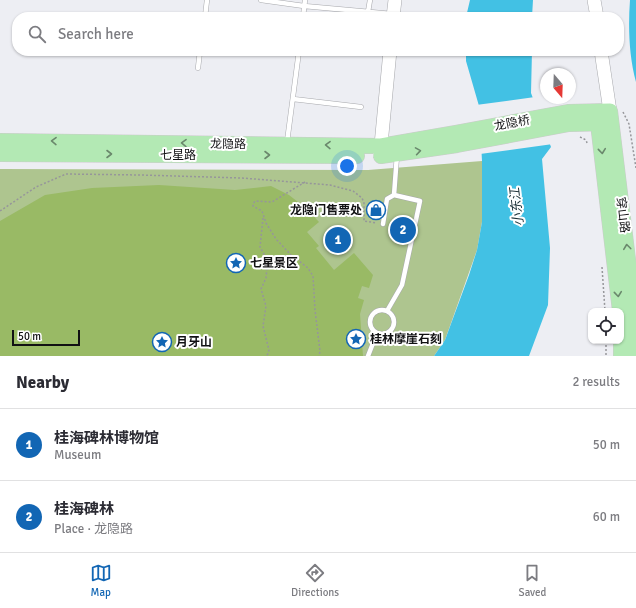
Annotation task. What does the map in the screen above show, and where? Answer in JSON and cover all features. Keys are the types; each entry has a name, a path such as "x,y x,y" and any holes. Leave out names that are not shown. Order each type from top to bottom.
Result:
{"main road":[{"name":"龙隐桥","path":"456,139 569,118 604,118"},
{"name":"穿山路","path":"604,118 620,308"},
{"name":"穿山路","path":"604,118 634,309 634,356"},
{"name":"龙隐路","path":"380,151 456,139"},
{"name":"龙隐路","path":"0,141 286,150 380,151 397,154 456,139"},
{"name":"七星路","path":"0,154 286,150"},
{"path":"620,356 621,344"}],"street":[{"path":"394,12 395,0"},
{"path":"594,0 596,12"},
{"path":"380,151 390,56"},
{"name":"穿山路","path":"602,56 604,118"}],"lane":[{"path":"206,12 207,0"},
{"path":"261,0 368,12 370,0"},
{"path":"303,12 305,0"},
{"path":"198,68 199,56"},
{"path":"286,150 298,56"},
{"path":"293,100 361,107"},
{"path":"394,195 397,154"},
{"path":"383,224 387,199 394,195 420,201 402,285 387,311"},
{"path":"378,311 387,311 394,319 394,327 388,333 377,333 371,327 370,323 372,316 378,311"},
{"path":"368,356 377,333"}],"path":[{"path":"0,211 36,187 66,174 242,178 305,182 330,185 353,191 362,198 364,203 364,221 414,230"},
{"path":"305,182 272,202 255,201 253,206 262,211 264,218 276,238 291,255 308,268 313,276 320,351 319,356"},
{"path":"264,218 260,247 265,256 267,268 266,278 261,290 266,306 263,326 269,350 267,356"},
{"path":"606,344 606,356"}],"green space":[{"name":"七星景区","path":"482,161 482,222 477,250 445,340 434,356 0,356 0,169 368,170"},
{"name":"七星景区","path":"159,185 235,190 271,186 289,195 307,209 319,222 307,232 319,246 316,248 334,270 354,253 373,275 369,288 362,286 358,298 364,300 360,314 363,356 0,356 0,221 45,195 92,188"}],"water":[{"path":"470,0 533,0 532,12 467,12"},
{"path":"630,0 636,0 636,82 630,41"},
{"name":"小东江","path":"466,56 532,56 531,93 551,147 542,159 550,248 548,305 529,356 434,356 445,340 469,275 477,250 482,222 482,161 479,106 466,61"}],"pier":[{"path":"535,97 553,144 480,154 476,105"}],"place":[{"name":"龙隐门售票处","path":"376,210"},
{"name":"桂海碑林","path":"403,230"},
{"name":"桂海碑林博物馆","path":"338,240"},
{"name":"七星景区","path":"236,263"},
{"name":"桂林摩崖石刻","path":"356,339"},
{"name":"月牙山","path":"162,342"}]}
